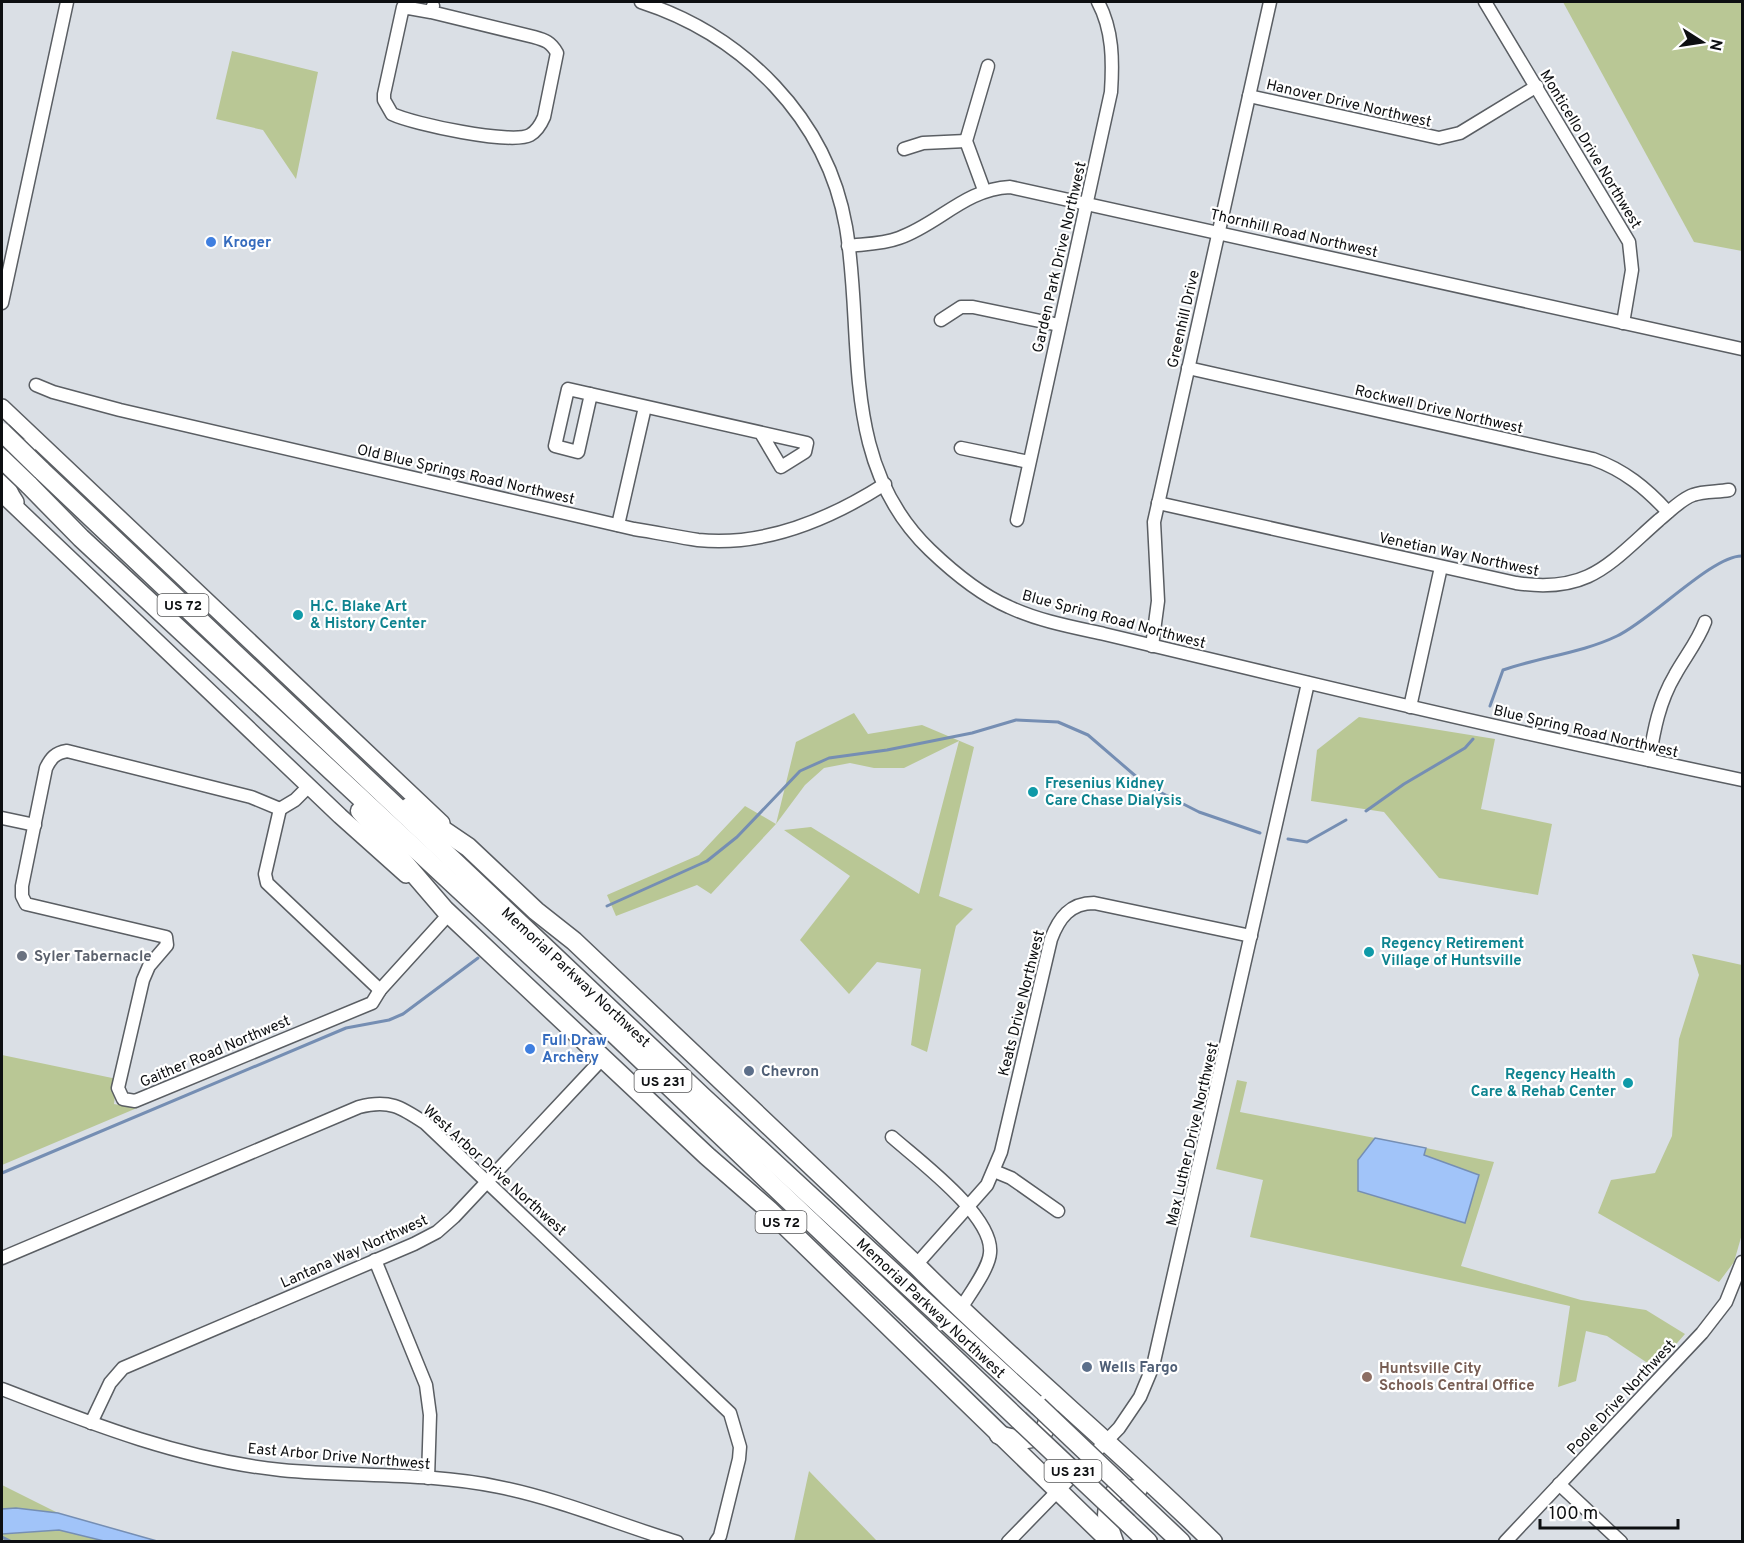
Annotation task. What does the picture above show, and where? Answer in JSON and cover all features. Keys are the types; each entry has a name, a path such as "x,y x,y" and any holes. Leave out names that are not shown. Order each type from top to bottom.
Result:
{"highway":[{"name":"Memorial Parkway Northwest","path":"2,432 325,741 1181,1542"},
{"name":"Memorial Parkway Northwest","path":"2,459 81,538 606,1026 1148,1542"},
{"name":"US 72","path":"325,741 420,816 468,847 536,911 573,941 916,1265 960,1310 1045,1384 1214,1542"},
{"name":"US 72","path":"304,746 447,912 769,1210 999,1436 1112,1542"},
{"path":"746,1106 762,1130 823,1199 836,1220"},
{"path":"999,1436 1029,1441 1041,1434 1047,1425 1049,1410 1045,1384"},
{"path":"1112,1542 1106,1517 1109,1500 1116,1491 1130,1488 1161,1492"}],"main road":[{"path":"2,407 468,847"},
{"path":"24,515 3,475 10,450 22,446 44,453 60,463"},
{"path":"2,494 309,786 447,912"}],"street":[{"path":"2,303 66,2"},
{"name":"Blue Spring Road Northwest","path":"641,2 706,29 753,63 790,102 829,171 845,222 863,426 885,484 913,532 948,566 988,597 1036,617 1152,646 1743,780"},
{"name":"Garden Park Drive Northwest","path":"1017,520 1111,92 1113,65 1107,21 1098,2"},
{"name":"Greenhill Drive","path":"1152,646 1157,624 1154,539 1158,503 1270,2"},
{"name":"Monticello Drive Northwest","path":"1485,2 1629,243 1632,270 1623,323"},
{"path":"404,4 433,5 548,41 554,46 557,53 543,117 540,126 531,135 522,138 474,134 392,114 384,100 384,93 404,4"},
{"path":"984,190 966,141 988,66"},
{"name":"Hanover Drive Northwest","path":"1249,96 1439,138 1460,133 1537,87"},
{"path":"903,149 923,143 966,141"},
{"name":"Thornhill Road Northwest","path":"848,246 899,238 923,227 968,197 984,190 1010,187 1218,231 1743,350"},
{"path":"941,320 961,308 973,307 1059,325"},
{"name":"Rockwell Drive Northwest","path":"1188,368 1593,459 1633,479 1668,512"},
{"name":"Old Blue Springs Road Northwest","path":"36,385 103,406 618,525 698,540 741,540 778,533 823,518 856,502 885,484"},
{"path":"591,394 578,452 555,446 568,389 591,394 762,435"},
{"path":"618,525 645,407"},
{"path":"961,448 1029,462"},
{"name":"Venetian Way Northwest","path":"1158,503 1441,567 1537,586 1565,585 1600,572 1668,512 1692,495 1729,490"},
{"path":"1410,706 1441,567"},
{"path":"1649,760 1662,702 1705,622"},
{"name":"Max Luther Drive Northwest","path":"1008,1542 1056,1490 1107,1441 1133,1410 1153,1366 1308,683"},
{"name":"Gaither Road Northwest","path":"280,809 251,796 67,751 58,753 46,768 22,886 22,896 26,904 166,937 167,945 149,966 143,980 118,1088 123,1099 135,1101 372,1003 380,990 447,912"},
{"path":"309,786 295,800 280,809 265,874 267,883 380,990"},
{"path":"2,818 35,825"},
{"name":"Keats Drive Northwest","path":"916,1265 987,1185 994,1170 1009,1120 1051,939 1057,922 1064,913 1084,903 1094,903 1251,936"},
{"name":"Lantana Way Northwest","path":"91,1423 110,1383 123,1368 436,1232 489,1182 603,1058"},
{"name":"West Arbor Drive Northwest","path":"2,1258 304,1128 376,1102 396,1106 426,1123 730,1413 740,1447 739,1459 720,1536 716,1541"},
{"path":"891,1137 969,1205 989,1243 990,1254 960,1310"},
{"path":"994,1170 1011,1178 1058,1211"},
{"path":"375,1260 426,1385 430,1415 428,1478"},
{"name":"Poole Drive Northwest","path":"1505,1542 1702,1333 1726,1302 1743,1262"},
{"name":"East Arbor Drive Northwest","path":"2,1389 91,1423 194,1454 280,1470 472,1482 525,1493 677,1542"},
{"path":"1559,1484 1621,1542"}],"green space":[{"path":"1563,2 1742,2 1742,251 1694,242"},
{"path":"232,51 318,72 296,179 263,130 216,119"},
{"path":"854,713 868,734 922,725 974,747 939,896 973,909 956,926 927,1052 911,1045 921,969 877,962 849,994 800,940 850,876 784,830 811,827 919,894 959,741 904,768 874,768 850,763 824,768 805,785 776,824 796,742"},
{"path":"1359,717 1495,739 1481,809 1552,824 1538,895 1439,878 1384,812 1311,801 1317,750"},
{"path":"745,806 776,824 711,894 697,885 616,916 607,895 699,855"},
{"path":"1692,954 1742,965 1742,1234 1734,1262 1719,1282 1598,1213 1611,1180 1655,1173 1672,1136 1679,1039 1699,975"},
{"path":"2,1055 117,1079 114,1104 137,1108 2,1165"},
{"path":"1237,1080 1247,1082 1240,1112 1375,1138 1358,1160 1359,1191 1465,1223 1424,1155 1426,1148 1494,1162 1461,1266 1581,1300 1646,1310 1685,1334 1655,1368 1607,1336 1586,1331 1576,1381 1558,1387 1570,1306 1250,1237 1263,1180 1216,1169"},
{"path":"809,1471 877,1541 794,1541"},
{"path":"2,1485 58,1513 2,1509"},
{"path":"59,1530 104,1541 2,1542 2,1534"}],"water":[{"path":"1375,1138 1426,1148 1424,1155 1479,1175 1465,1223 1358,1191 1358,1160"},
{"path":"16,1508 58,1513 157,1541 104,1541 59,1530 2,1534 2,1509"}],"waterway":[{"path":"1490,706 1503,670 1590,647 1617,636 1715,566 1742,556"},
{"path":"607,906 707,861 737,837 800,771 829,758 887,750 972,733 1016,720 1058,722 1088,735 1146,785 1199,812 1260,833"},
{"path":"1366,811 1404,784 1465,748 1473,739"},
{"path":"1288,839 1307,842 1346,820"},
{"path":"2,1173 346,1028 389,1020 403,1014 478,958"},
{"path":"2,1537 12,1542"}],"place":[{"name":"Kroger","path":"211,242"},
{"name":"H.C. Blake Art & History Center","path":"298,615"},
{"name":"Fresenius Kidney Care Chase Dialysis","path":"1033,792"},
{"name":"Regency Retirement Village of Huntsville","path":"1369,952"},
{"name":"Syler Tabernacle","path":"22,956"},
{"name":"Full Draw Archery","path":"530,1049"},
{"name":"Chevron","path":"749,1071"},
{"name":"Regency Health Care & Rehab Center","path":"1628,1083"},
{"name":"Wells Fargo","path":"1087,1367"},
{"name":"Huntsville City Schools Central Office","path":"1367,1377"}]}
